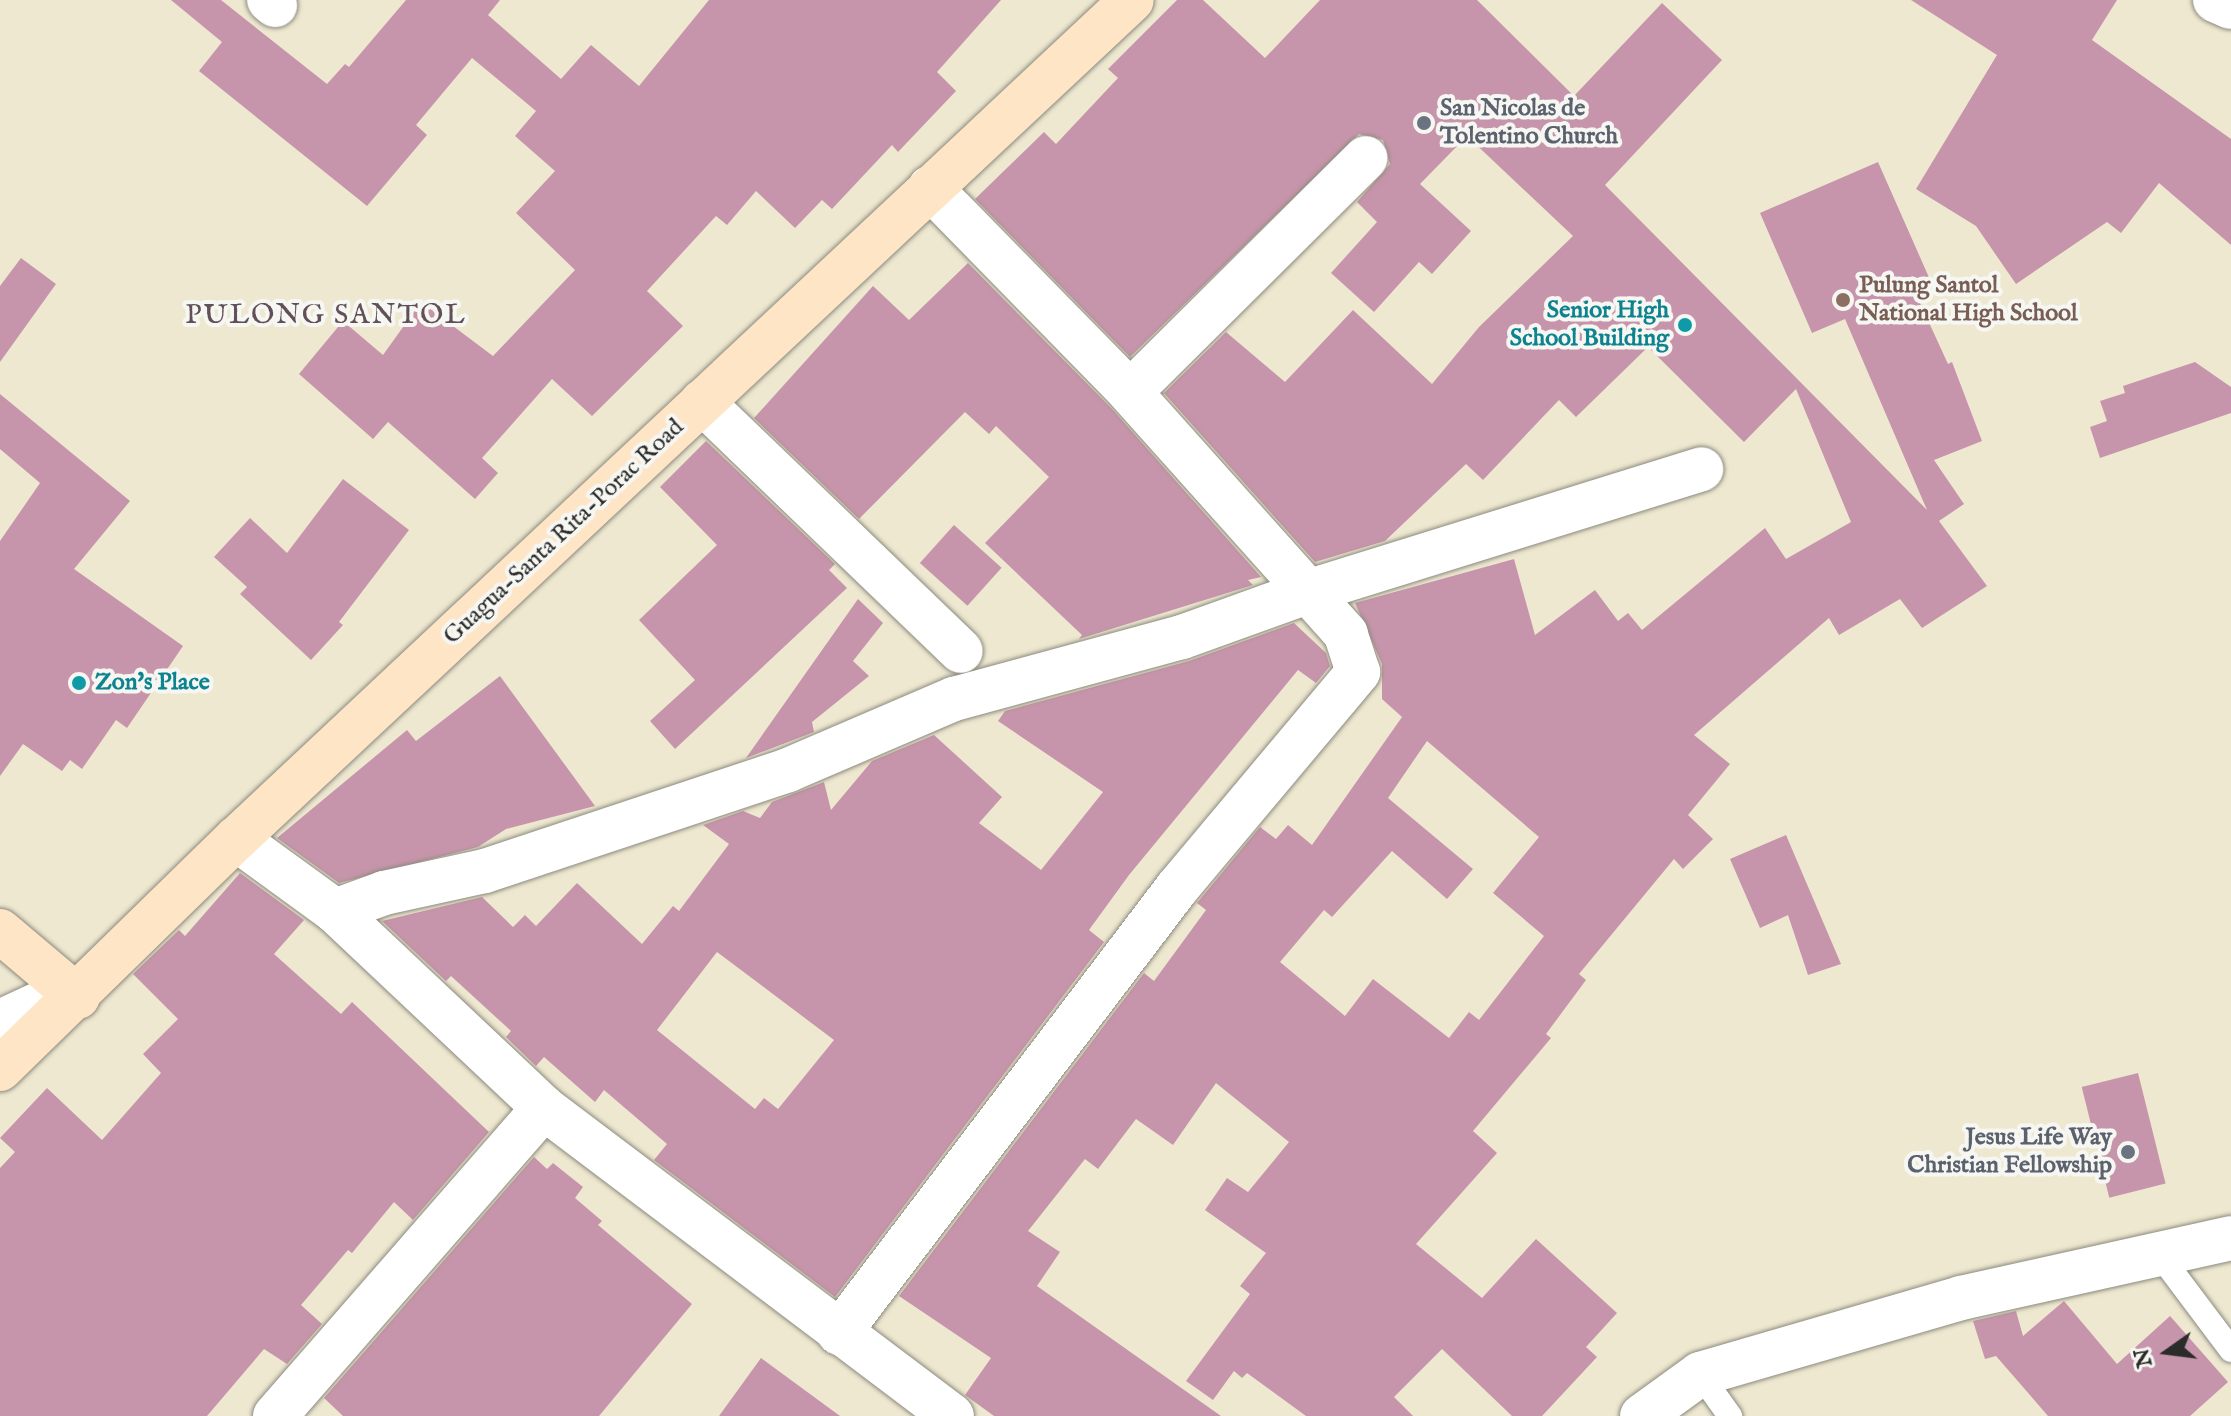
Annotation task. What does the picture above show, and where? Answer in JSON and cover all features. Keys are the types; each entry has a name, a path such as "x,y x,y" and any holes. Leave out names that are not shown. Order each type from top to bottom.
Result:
{"main road":[{"name":"Guagua-Santa Rita-Porac Road","path":"0,1069 236,839 1132,0"},
{"path":"0,931 74,994"}],"street":[{"path":"2215,0 2231,7"},
{"path":"1130,392 1366,158"},
{"path":"839,1333 1177,888 1358,672 1346,634 1130,392 930,188"},
{"path":"702,402 961,651"},
{"path":"335,911 384,893 485,871 788,770 954,699 1182,637 1307,592 1701,469"},
{"path":"236,839 335,911 544,1108 952,1416"},
{"path":"0,1022 74,994"},
{"path":"275,1416 544,1108"},
{"path":"1642,1416 1700,1374 1961,1298 2231,1238"}],"lane":[{"path":"2159,1254 2231,1350"},
{"path":"1700,1374 1730,1416"}],"building":[{"path":"171,0 221,0 327,84 345,64 349,67 406,0 500,0 488,15 561,79 591,45 639,86 709,0 1001,0 937,72 956,91 898,152 892,145 832,209 822,200 795,228 756,191 727,225 716,216 647,291 683,326 592,416 552,379 482,458 498,473 475,499 388,422 373,439 299,374 343,321 383,355 421,302 493,356 575,270 516,213 555,171 515,136 536,111 472,58 416,125 427,135 367,206 199,71 222,42"},
{"path":"1177,0 1203,0 1265,58 1320,0 1477,0 1574,96 1662,3 1722,60 1605,185 1927,510 1845,319 1812,333 1760,213 1878,162 1931,282 1914,290 1948,364 1952,362 1982,441 1934,460 1964,504 1939,521 1987,586 1922,628 1900,599 1839,635 1829,618 1694,735 1730,764 1688,815 1713,839 1683,869 1674,859 1579,974 1586,980 1546,1034 1551,1038 1473,1131 1497,1153 1416,1244 1482,1298 1536,1239 1617,1313 1586,1347 1597,1357 1542,1416 1512,1416 1442,1349 1394,1397 1413,1416 1306,1416 1247,1373 1242,1378 1234,1371 1213,1400 1186,1381 1250,1294 1240,1286 1266,1253 1205,1210 1227,1178 1248,1192 1289,1142 1216,1083 1173,1145 1136,1119 1098,1169 1085,1159 1028,1231 1060,1252 1037,1286 1221,1416 994,1416 965,1395 991,1358 899,1296 1144,973 1154,981 1206,910 1197,903 1260,827 1276,839 1288,825 1312,845 1402,717 1382,699 1382,664 1355,603 1514,559 1535,635 1595,590 1618,621 1628,613 1642,630 1765,528 1786,559 1851,522 1796,389 1744,442 1648,347 1576,417 1559,400 1483,480 1466,464 1385,541 1315,562 1164,393 1226,332 1285,382 1353,310 1432,384 1479,327 1573,236 1467,136 1420,184 1471,231 1432,274 1419,262 1374,312 1331,273 1377,222 1357,202 1390,164 1383,140 1359,134 1130,357 975,199 1044,132 1056,144 1118,78 1108,69","holes":["1427,741 1539,837 1493,893 1544,936 1479,1020 1469,1012 1449,1038 1373,979 1345,1016 1280,962 1324,910 1332,917 1392,851 1447,899 1473,869 1388,798"]},
{"path":"1911,0 2117,0 2092,40 2231,139 2231,245 2159,183 2121,233 2107,222 2016,284 1976,226 1916,189 1997,55"},
{"path":"21,258 56,284 0,362 0,286"},
{"path":"968,263 1112,409 1261,577 1248,580 1253,585 1079,639 1082,635 985,543 1049,477 996,426 989,434 965,412 859,519 754,418 873,286 909,320"},
{"path":"2195,362 2231,387 2231,413 2100,458 2090,427 2107,421 2100,401 2125,393 2123,386"},
{"name":"Zon's Place","path":"0,394 130,501 74,569 183,646 127,728 116,720 82,769 70,760 62,771 23,744 0,776 0,541 40,483 0,449"},
{"path":"706,441 835,564 829,570 847,588 675,749 650,721 695,680 639,620 717,545 660,487"},
{"path":"343,479 409,530 339,622 343,625 311,660 240,594 247,587 214,557 250,518 287,553"},
{"path":"954,525 1002,568 967,606 920,563"},
{"path":"858,599 883,623 853,661 869,676 812,722 814,732 746,758"},
{"path":"1294,623 1326,653 1330,666 1316,683 1298,670 1129,875 1089,930 1104,942 835,1297 654,1160 667,1144 604,1090 595,1102 544,1057 536,1066 506,1037 511,1031 451,976 446,981 382,921 482,897 513,927 525,915 536,926 577,883 642,944 673,906 679,911 729,844 703,825 743,811 760,818 772,802 824,782 831,810 872,761 934,735 1002,797 979,823 1041,870 1103,792 998,721 1005,711 1189,661","holes":["717,952 834,1040 778,1109 764,1098 755,1109 657,1030"]},
{"path":"500,676 595,806 506,829 478,847 339,883 277,838 407,730 416,741"},
{"path":"1786,835 1841,964 1808,975 1788,915 1760,928 1730,859"},
{"path":"240,873 304,920 274,954 341,1014 352,1002 489,1132 413,1220 394,1202 352,1253 348,1250 301,1305 322,1324 287,1364 264,1349 207,1416 0,1416 0,1168 15,1152 0,1138 47,1088 102,1140 161,1073 143,1054 178,1019 133,974 179,930 185,936"},
{"name":"Jesus Life Way Christian Fellowship","path":"2138,1073 2166,1184 2109,1198 2082,1087"},
{"path":"534,1157 547,1169 553,1163 583,1187 575,1198 602,1221 598,1225 692,1304 599,1416 343,1416 324,1398"},
{"path":"2064,1301 2117,1364 2170,1316 2228,1382 2190,1416 2048,1416 1996,1356 1985,1359 1973,1321 2016,1311 2023,1336"},
{"path":"761,1358 840,1416 719,1416"}],"place":[{"name":"San Nicolas de Tolentino Church","path":"1424,123"},
{"name":"Pulung Santol National High School","path":"1843,300"},
{"name":"Senior High School Building","path":"1685,325"},
{"name":"Zon's Place","path":"79,683"},
{"name":"Jesus Life Way Christian Fellowship","path":"2128,1152"}],"district":[{"name":"PULONG SANTOL","path":"326,316"}]}
